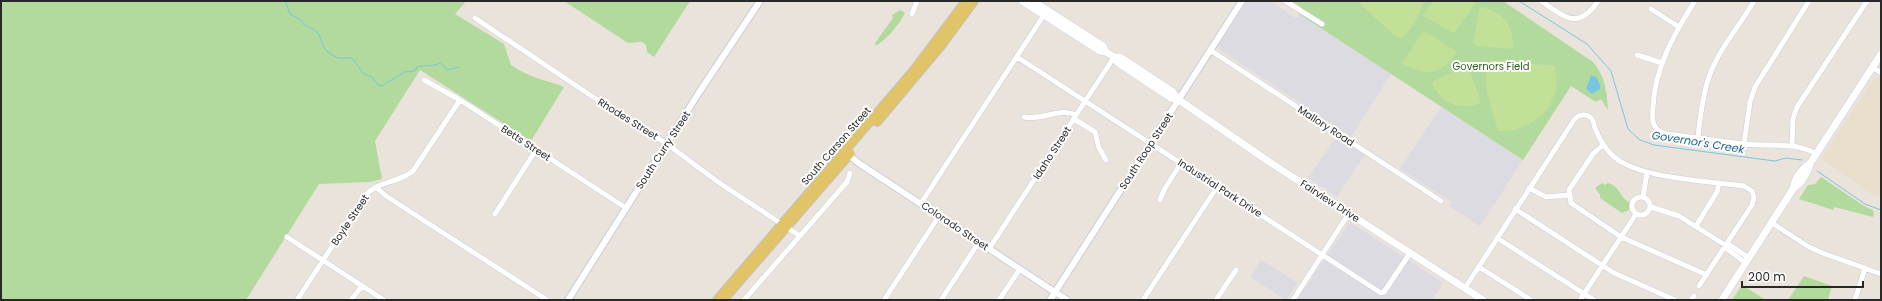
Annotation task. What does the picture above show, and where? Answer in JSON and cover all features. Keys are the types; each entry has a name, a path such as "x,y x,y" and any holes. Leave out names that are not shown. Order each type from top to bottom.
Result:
{"main road":[{"name":"South Carson Street","path":"847,153 928,54 966,1"},
{"name":"South Carson Street","path":"716,300 928,63 974,1"},
{"name":"Fairview Drive","path":"1022,1 1100,51 1106,52 1114,57 1117,62 1125,68 1171,98 1179,100 1350,214 1484,300"},
{"name":"Fairview Drive","path":"1033,1 1102,46 1106,52"},
{"path":"1722,300 1793,189 1800,184 1807,173 1811,162 1881,54"},
{"name":"South Carson Street","path":"724,300 784,225"}],"street":[{"name":"South Curry Street","path":"568,300 760,1"},
{"path":"912,14 917,1"},
{"name":"South Roop Street","path":"1050,300 1242,1"},
{"path":"1285,1 1322,24"},
{"path":"1543,2 1566,17 1576,19 1584,17 1590,12 1598,1"},
{"path":"1695,1 1667,49 1654,90 1652,123 1659,132 1744,144 1792,146 1805,148 1816,154"},
{"path":"1698,138 1704,94 1711,72 1718,58 1754,1"},
{"path":"1744,144 1750,102 1755,87 1809,1"},
{"path":"1792,146 1793,119 1797,107 1867,1"},
{"path":"1651,9 1679,27"},
{"path":"921,203 1044,15"},
{"name":"Rhodes Street","path":"475,18 608,107 667,144 718,182 800,236"},
{"name":"Mallory Road","path":"1210,50 1441,201"},
{"path":"1637,55 1662,63"},
{"name":"Industrial Park Drive","path":"1017,57 1382,293 1392,282 1410,253"},
{"name":"Idaho Street","path":"989,249 1114,57"},
{"path":"1872,67 1881,73"},
{"name":"Betts Street","path":"424,80 460,100 626,208"},
{"name":"Boyle Street","path":"297,300 365,196 376,187 401,179 413,171 460,100"},
{"path":"1024,117 1037,118 1064,112 1075,117 1095,132 1099,148 1106,160"},
{"path":"1465,288 1574,120 1578,116 1584,115 1592,119 1603,145 1620,161 1633,168 1648,173 1719,182 1750,188 1754,198 1752,205 1700,286"},
{"path":"1603,145 1593,154 1569,190 1571,203 1621,237 1707,275"},
{"path":"495,214 536,150"},
{"name":"Colorado Street","path":"847,153 939,216 1067,300"},
{"path":"1160,200 1164,190 1181,163"},
{"path":"744,300 847,182 850,173"},
{"path":"1643,197 1648,173"},
{"path":"1696,226 1717,192 1719,182"},
{"path":"376,187 386,196 547,300"},
{"path":"1144,300 1217,187"},
{"path":"1529,188 1546,197 1569,195"},
{"path":"1643,197 1648,200 1651,208 1645,215 1636,214 1632,209 1632,203 1636,198 1643,197"},
{"path":"1651,208 1679,216 1725,245 1727,250 1735,252 1748,260"},
{"path":"1515,209 1614,273 1675,300"},
{"path":"1293,300 1350,214"},
{"path":"1580,300 1636,214"},
{"path":"884,300 939,216"},
{"path":"1772,223 1809,247 1881,274"},
{"path":"287,237 384,300"},
{"path":"1497,238 1594,300"},
{"path":"941,300 979,242"},
{"path":"1479,267 1531,300"},
{"path":"1854,300 1865,268"},
{"path":"999,300 1020,269"},
{"path":"1216,300 1236,270"},
{"path":"351,300 362,286"}],"shaded area":[{"path":"1248,1 1270,1 1296,18 1299,14 1391,74 1351,137 1219,49 1219,45"},
{"path":"1875,77 1881,78 1881,197 1871,194 1821,158"},
{"path":"1441,107 1523,160 1480,226 1449,206 1452,202 1400,169"},
{"path":"1337,136 1365,154 1337,197 1308,178"},
{"path":"1350,222 1443,283 1432,300 1297,300"},
{"path":"1261,260 1298,283 1286,300 1250,277"}],"green space":[{"path":"1,1 466,1 455,14 504,44 511,65 530,75 564,87 531,141 420,70 375,141 382,179 370,182 319,184 246,300 1,300"},
{"path":"564,1 690,1 654,57 647,52 646,45 642,42 628,43"},
{"name":"Governors Field","path":"1292,1 1503,1 1593,62 1605,84 1608,110 1601,99 1596,102 1571,86 1523,160 1299,14 1302,8"},
{"path":"1357,1 1424,1 1412,27 1400,38 1395,36"},
{"path":"1434,1 1473,1 1476,3 1454,33 1422,15"},
{"path":"1480,7 1495,12 1506,21 1512,33 1513,49 1476,46 1473,43"},
{"path":"900,10 905,13 893,31 876,46 875,43 893,18 892,15"},
{"path":"1422,32 1426,32 1457,52 1445,66 1439,70 1432,72 1418,71 1402,64"},
{"path":"1491,60 1555,66 1556,88 1549,107 1543,114 1527,125 1518,129 1498,131 1486,85 1487,68"},
{"path":"1465,67 1469,68 1481,103 1473,106 1459,106 1445,100 1435,89 1432,82"},
{"path":"1821,177 1874,211 1873,217 1834,207 1833,210 1799,199 1808,185 1815,184"},
{"path":"1602,183 1605,185 1608,183 1618,189 1623,197 1629,202 1629,210 1622,213 1600,198 1600,195 1595,188"},
{"path":"1804,276 1832,286 1828,300 1788,300"},
{"path":"1742,285 1766,300 1732,300"}],"water":[{"path":"1591,75 1597,78 1600,85 1600,89 1592,94 1586,89"}],"waterway":[{"path":"285,1 290,14 301,20 304,25 313,29 319,34 324,48 329,53 338,58 352,58 364,74 372,77 378,85 382,86 404,72 415,71 417,67 440,63 448,70 459,67"},
{"name":"Governor's Creek","path":"1519,1 1587,44 1611,71 1628,129 1640,140 1654,145 1775,161 1786,158 1802,160"},
{"name":"Governor's Creek","path":"1817,171 1865,204 1881,210"}]}
